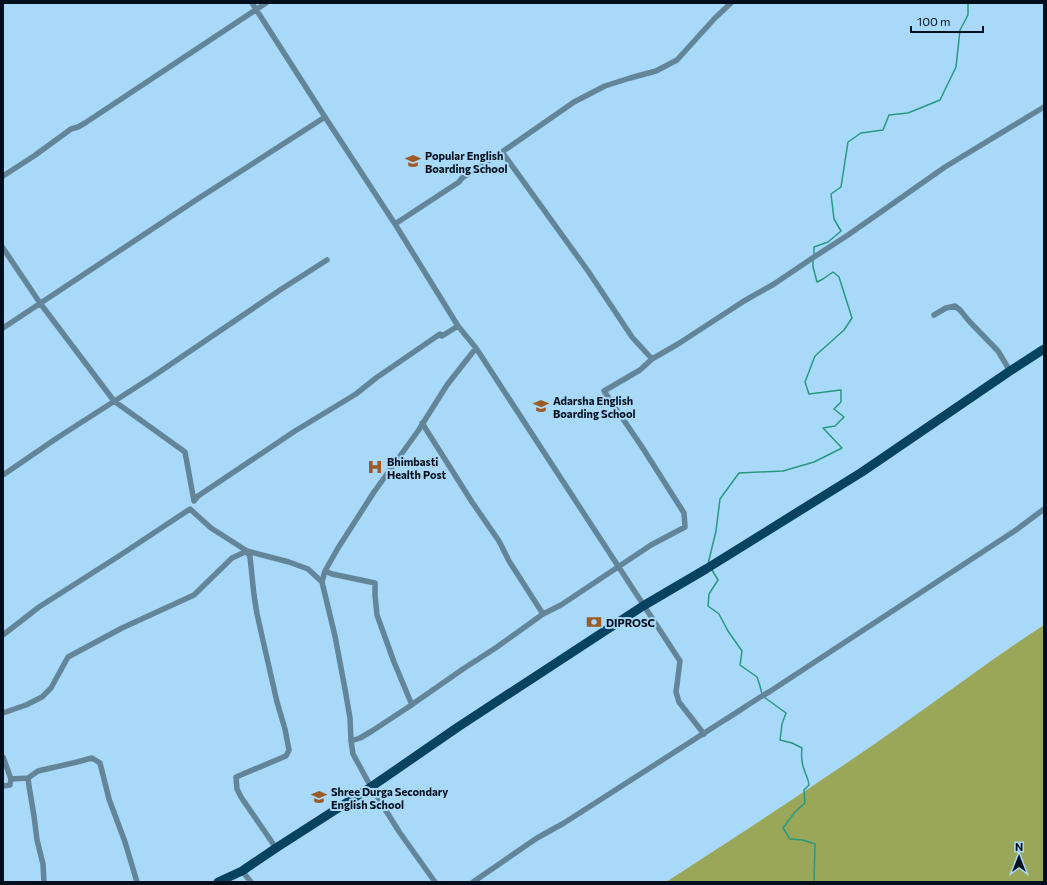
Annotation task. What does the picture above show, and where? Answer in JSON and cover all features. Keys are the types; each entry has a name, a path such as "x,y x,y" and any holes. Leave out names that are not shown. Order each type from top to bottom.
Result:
{"main road":[{"path":"218,882 242,871 643,606 862,472 1044,349"}],"street":[{"path":"252,3 395,224 458,326 476,348 680,661 676,692 679,702 704,734"},
{"path":"3,176 72,129 85,123 266,3"},
{"path":"395,224 459,182 462,178 574,102 605,86 656,71 677,60 715,18 731,3"},
{"path":"351,741 372,731 412,705 543,614 561,606 651,545 685,527 684,513 604,391 640,370 652,359 744,301 774,284 945,168 1044,107"},
{"path":"3,328 196,200 325,117"},
{"path":"502,152 588,271 632,337 652,359"},
{"path":"3,248 40,303 114,401 184,452 194,501 198,496 356,394 376,378 440,334 442,336 458,326"},
{"path":"3,475 327,260"},
{"path":"934,315 946,308 955,306 998,351 1010,371"},
{"path":"435,882 400,833 371,787 353,754 350,718 343,674 336,636 322,582 325,571 338,548 374,492 418,431 447,384 476,348"},
{"path":"422,423 472,502 499,541 509,561 543,614"},
{"path":"3,635 39,607 190,509 211,528 247,551 289,562 308,569 322,582"},
{"path":"473,882 537,838 564,823 769,692 1016,530 1044,509"},
{"path":"3,713 26,705 42,697 51,688 68,657 122,628 194,595 232,558 247,551"},
{"path":"247,551 250,557 257,614 289,750 286,756 236,777 237,789 276,848"},
{"path":"325,571 332,574 375,583 377,615 412,705"},
{"path":"3,757 11,779 10,785 3,786"},
{"path":"11,779 28,778 38,771 92,758 100,763 109,799 125,842 137,882"},
{"path":"28,778 37,840 43,864 44,882"},
{"path":"242,871 251,882"}],"green space":[{"path":"1044,625 1044,882 666,882 844,765"}],"waterway":[{"path":"814,255 814,247 828,242 841,231 834,219 831,194 841,187 848,142 861,133 883,130 889,115 908,113 940,100 956,67 960,30 968,15 968,3"},
{"path":"708,564 716,531 720,499 739,473 783,471 814,462 842,448 823,428 835,426 844,417 834,409 841,402 841,390 809,394 805,382 815,356 844,330 852,318 839,277 833,272 817,282 813,267 813,260"},
{"path":"712,570 718,580 709,594 708,606 719,614 728,631 742,651 740,665 757,677 762,694"},
{"path":"764,697 786,713 782,724 780,740 792,743 802,748 802,763 809,785 804,790 805,803 795,812 783,828 790,839 803,840 815,844 814,882"}],"place":[{"name":"Popular English Boarding School","path":"413,161"},
{"name":"Adarsha English Boarding School","path":"541,406"},
{"name":"Bhimbasti Health Post","path":"375,467"},
{"name":"DIPROSC","path":"594,622"},
{"name":"Shree Durga Secondary English School","path":"319,797"}]}
